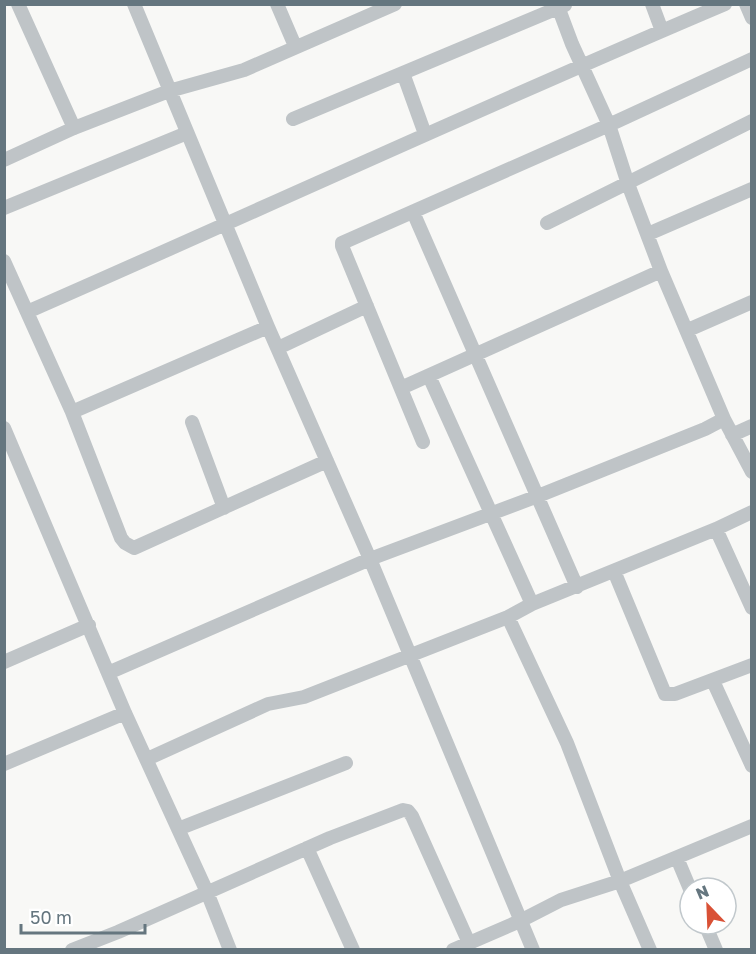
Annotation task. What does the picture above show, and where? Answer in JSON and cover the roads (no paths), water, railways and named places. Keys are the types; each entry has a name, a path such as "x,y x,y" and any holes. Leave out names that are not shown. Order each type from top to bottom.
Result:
{"street":[{"path":"18,4 74,128"},
{"path":"134,4 268,327 370,559 533,950"},
{"path":"277,4 295,46"},
{"path":"4,160 74,128 169,91 244,70 394,4"},
{"path":"652,4 662,31"},
{"path":"27,312 425,134 725,4"},
{"path":"746,4 752,18"},
{"path":"293,119 561,6 572,44 609,125 628,184 661,271 724,419 752,472"},
{"path":"423,442 342,243 752,59"},
{"path":"403,73 425,134"},
{"path":"547,223 752,121"},
{"path":"4,208 187,133"},
{"path":"648,234 752,189"},
{"path":"413,212 577,586"},
{"path":"4,261 72,412 121,538 129,546 134,548 327,461"},
{"path":"400,388 661,271"},
{"path":"687,330 752,302"},
{"path":"278,348 367,306"},
{"path":"72,412 268,327"},
{"path":"429,376 532,604"},
{"path":"108,673 370,559 538,496 705,429 724,419"},
{"path":"192,422 224,508"},
{"path":"732,435 752,426"},
{"path":"4,428 125,713 207,892 230,950"},
{"path":"147,759 268,704 304,697 410,655 508,616 752,512"},
{"path":"716,529 752,608"},
{"path":"614,571 664,693 675,694 752,665"},
{"path":"508,616 567,743 620,881 650,950"},
{"path":"4,662 89,625"},
{"path":"713,681 752,766"},
{"path":"4,764 125,713"},
{"path":"178,829 346,763"},
{"path":"72,950 105,944 207,892 400,811 408,812 412,816 469,943"},
{"path":"453,950 520,921 561,900 620,881 752,825"},
{"path":"308,848 353,950"},
{"path":"677,858 685,876"},
{"path":"710,936 716,950"}]}
